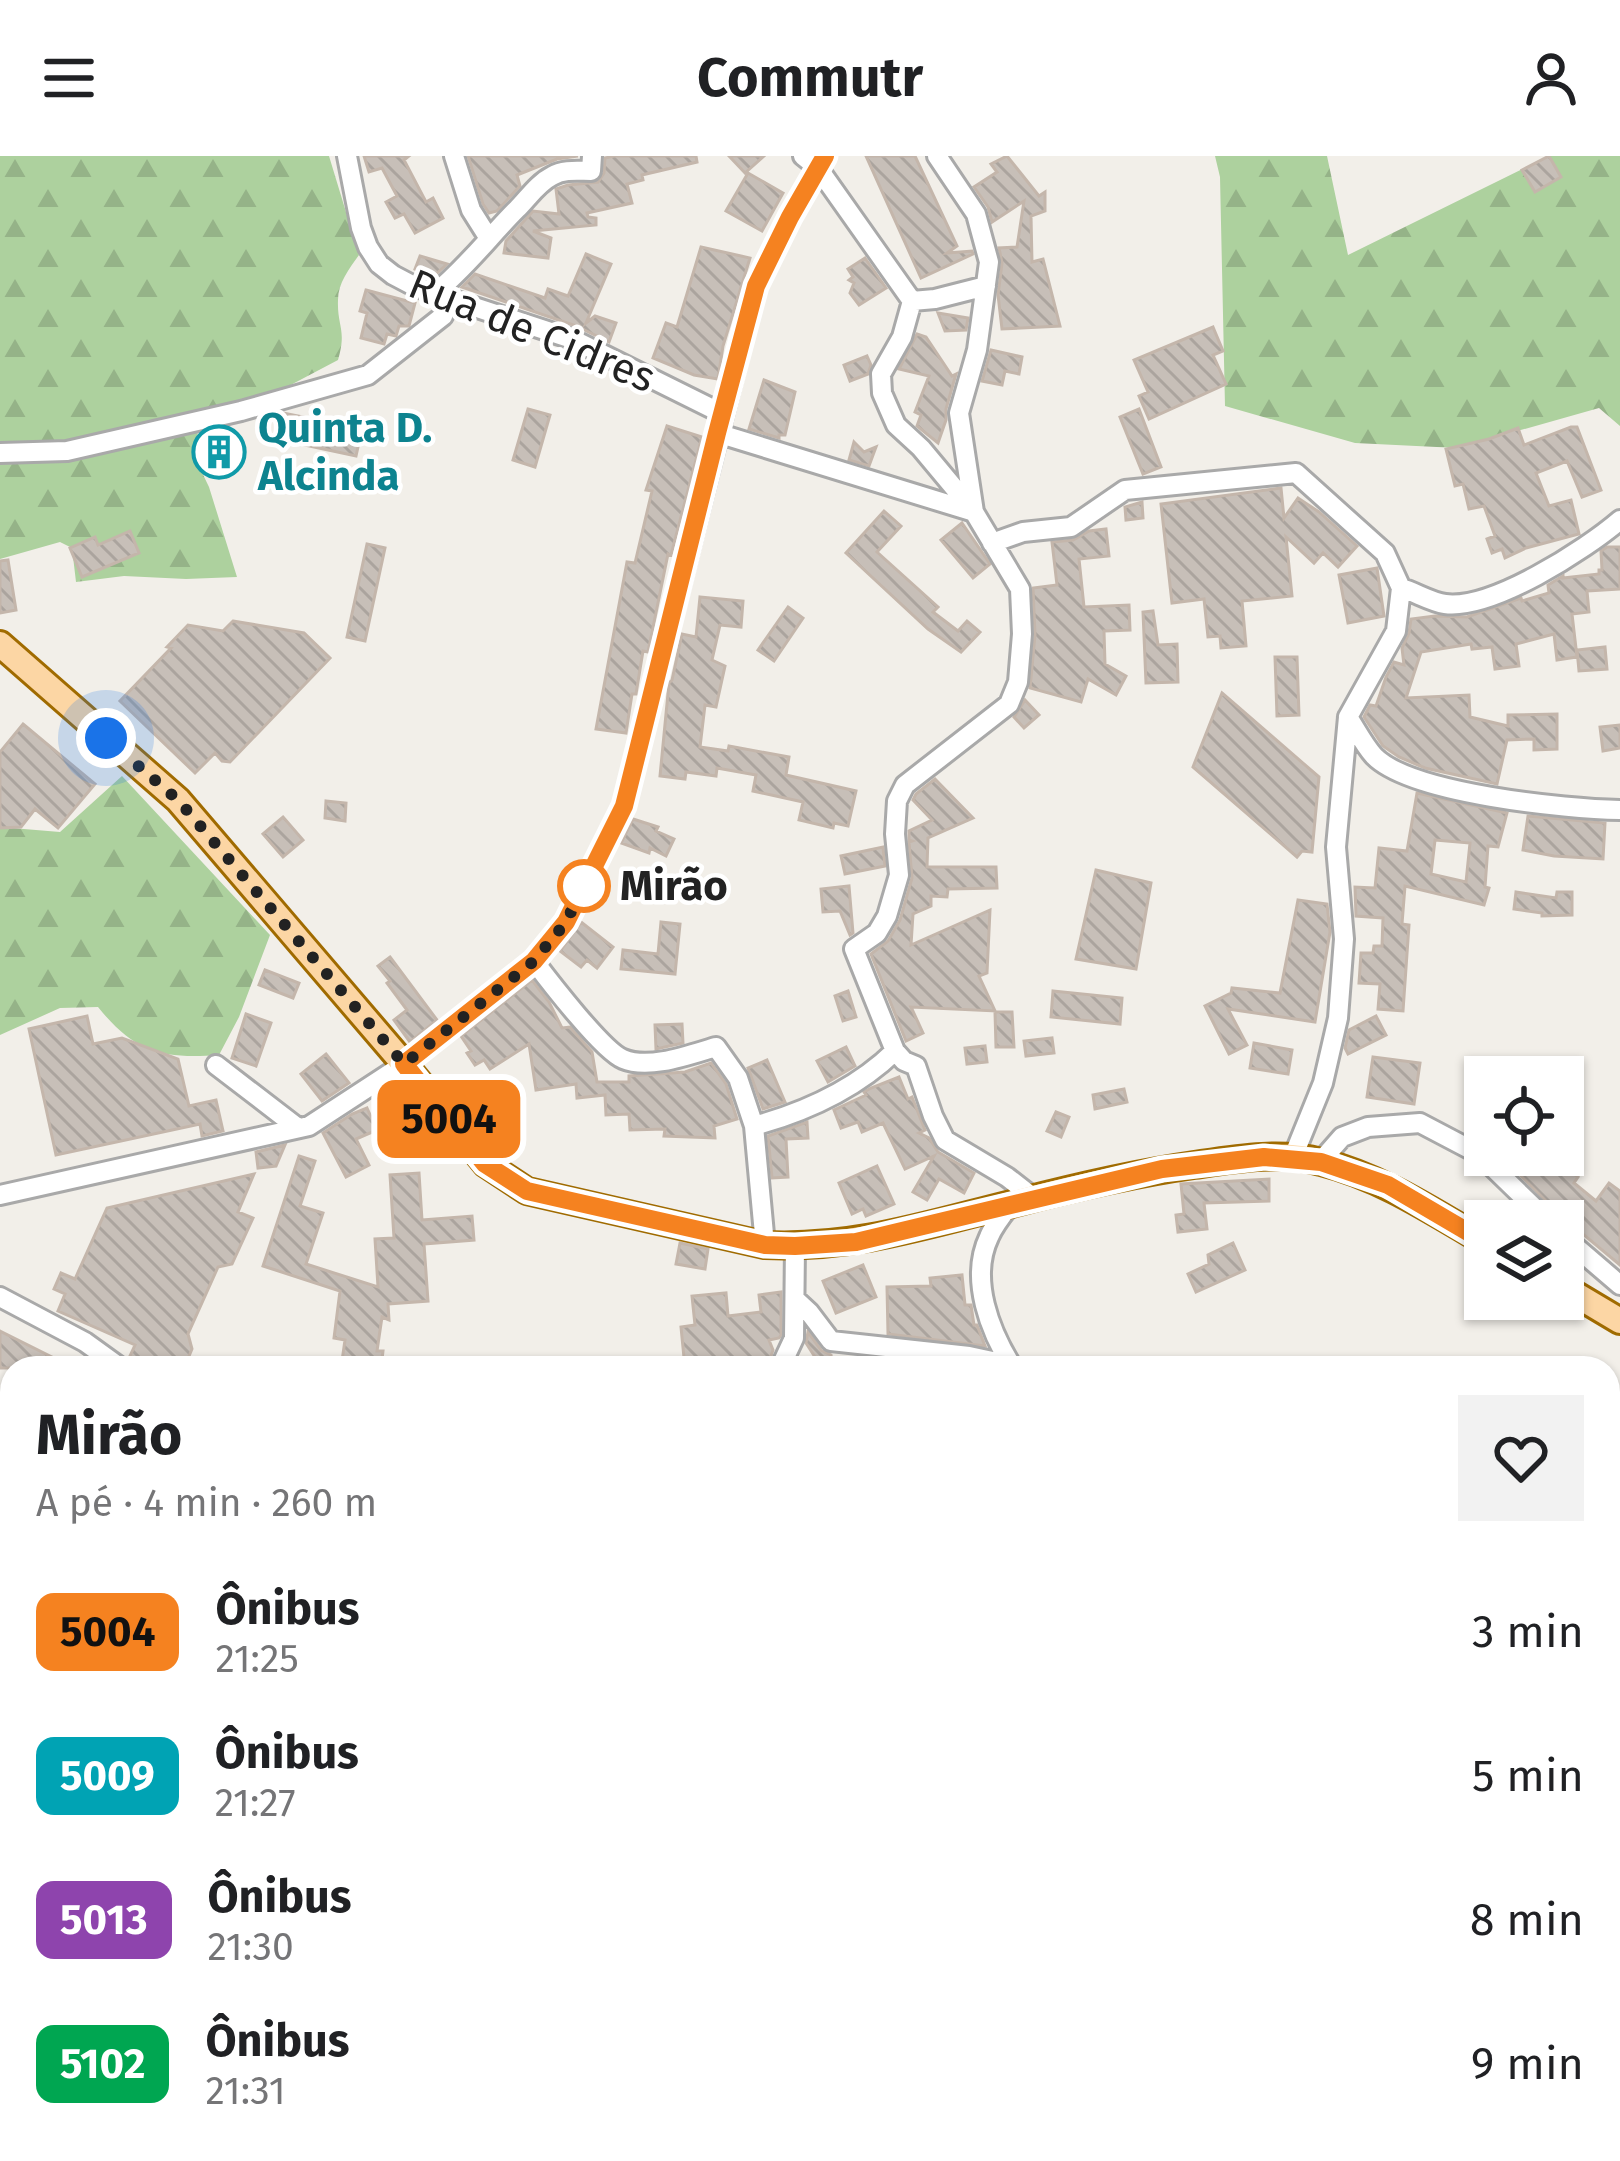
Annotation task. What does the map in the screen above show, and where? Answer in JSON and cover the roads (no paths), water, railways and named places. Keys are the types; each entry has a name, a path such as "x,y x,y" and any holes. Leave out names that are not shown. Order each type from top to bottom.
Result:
{"main road":[{"path":"0,644 178,800 485,1164 527,1191 765,1245 795,1246 890,1235 1162,1169 1293,1157 1388,1185 1464,1230"},
{"path":"1584,1300 1620,1321"}],"street":[{"name":"Rua de Cidres","path":"346,156 368,247 393,275 572,339 720,423 974,512"},
{"path":"454,156 471,210 488,237"},
{"path":"0,453 68,451 241,411 368,375 443,316 442,296 488,237 536,188 554,175 590,171 592,156"},
{"path":"937,156 976,214 989,262 977,350 959,413 974,512"},
{"path":"815,160 912,302 902,338 881,374 882,393 896,424 974,512 1020,589 1018,682 1009,704 905,784 897,801 898,875 887,916 877,933 854,949 895,1051 916,1066 945,1140 1007,1177 1022,1201 989,1236 981,1261 980,1284 1007,1356"},
{"path":"0,1195 309,1126 404,1064 534,961 566,922 624,806 756,286 815,160"},
{"path":"912,302 986,286"},
{"path":"992,543 1023,532 1071,527 1125,490 1296,473 1385,554 1401,588 1396,631 1348,717 1336,848 1344,939 1337,1018 1323,1083 1293,1157"},
{"path":"1401,588 1444,604 1486,596 1564,560 1620,520"},
{"path":"1348,717 1375,757 1417,778 1538,805 1620,810"},
{"path":"534,961 609,1050 626,1060 688,1056 716,1047 738,1078 754,1126 765,1245"},
{"path":"754,1126 818,1104 895,1051"},
{"path":"216,1065 298,1128"},
{"path":"1321,1162 1342,1137 1368,1127 1420,1123 1479,1154 1526,1200"},
{"path":"786,1356 794,1338 795,1246"},
{"path":"1584,1254 1620,1286"},
{"path":"0,1297 107,1356"},
{"path":"795,1300 831,1341 969,1356"}],"place":[{"name":"Quinta D. Alcinda","path":"219,452"},
{"name":"Mirão","path":"584,886"}]}
